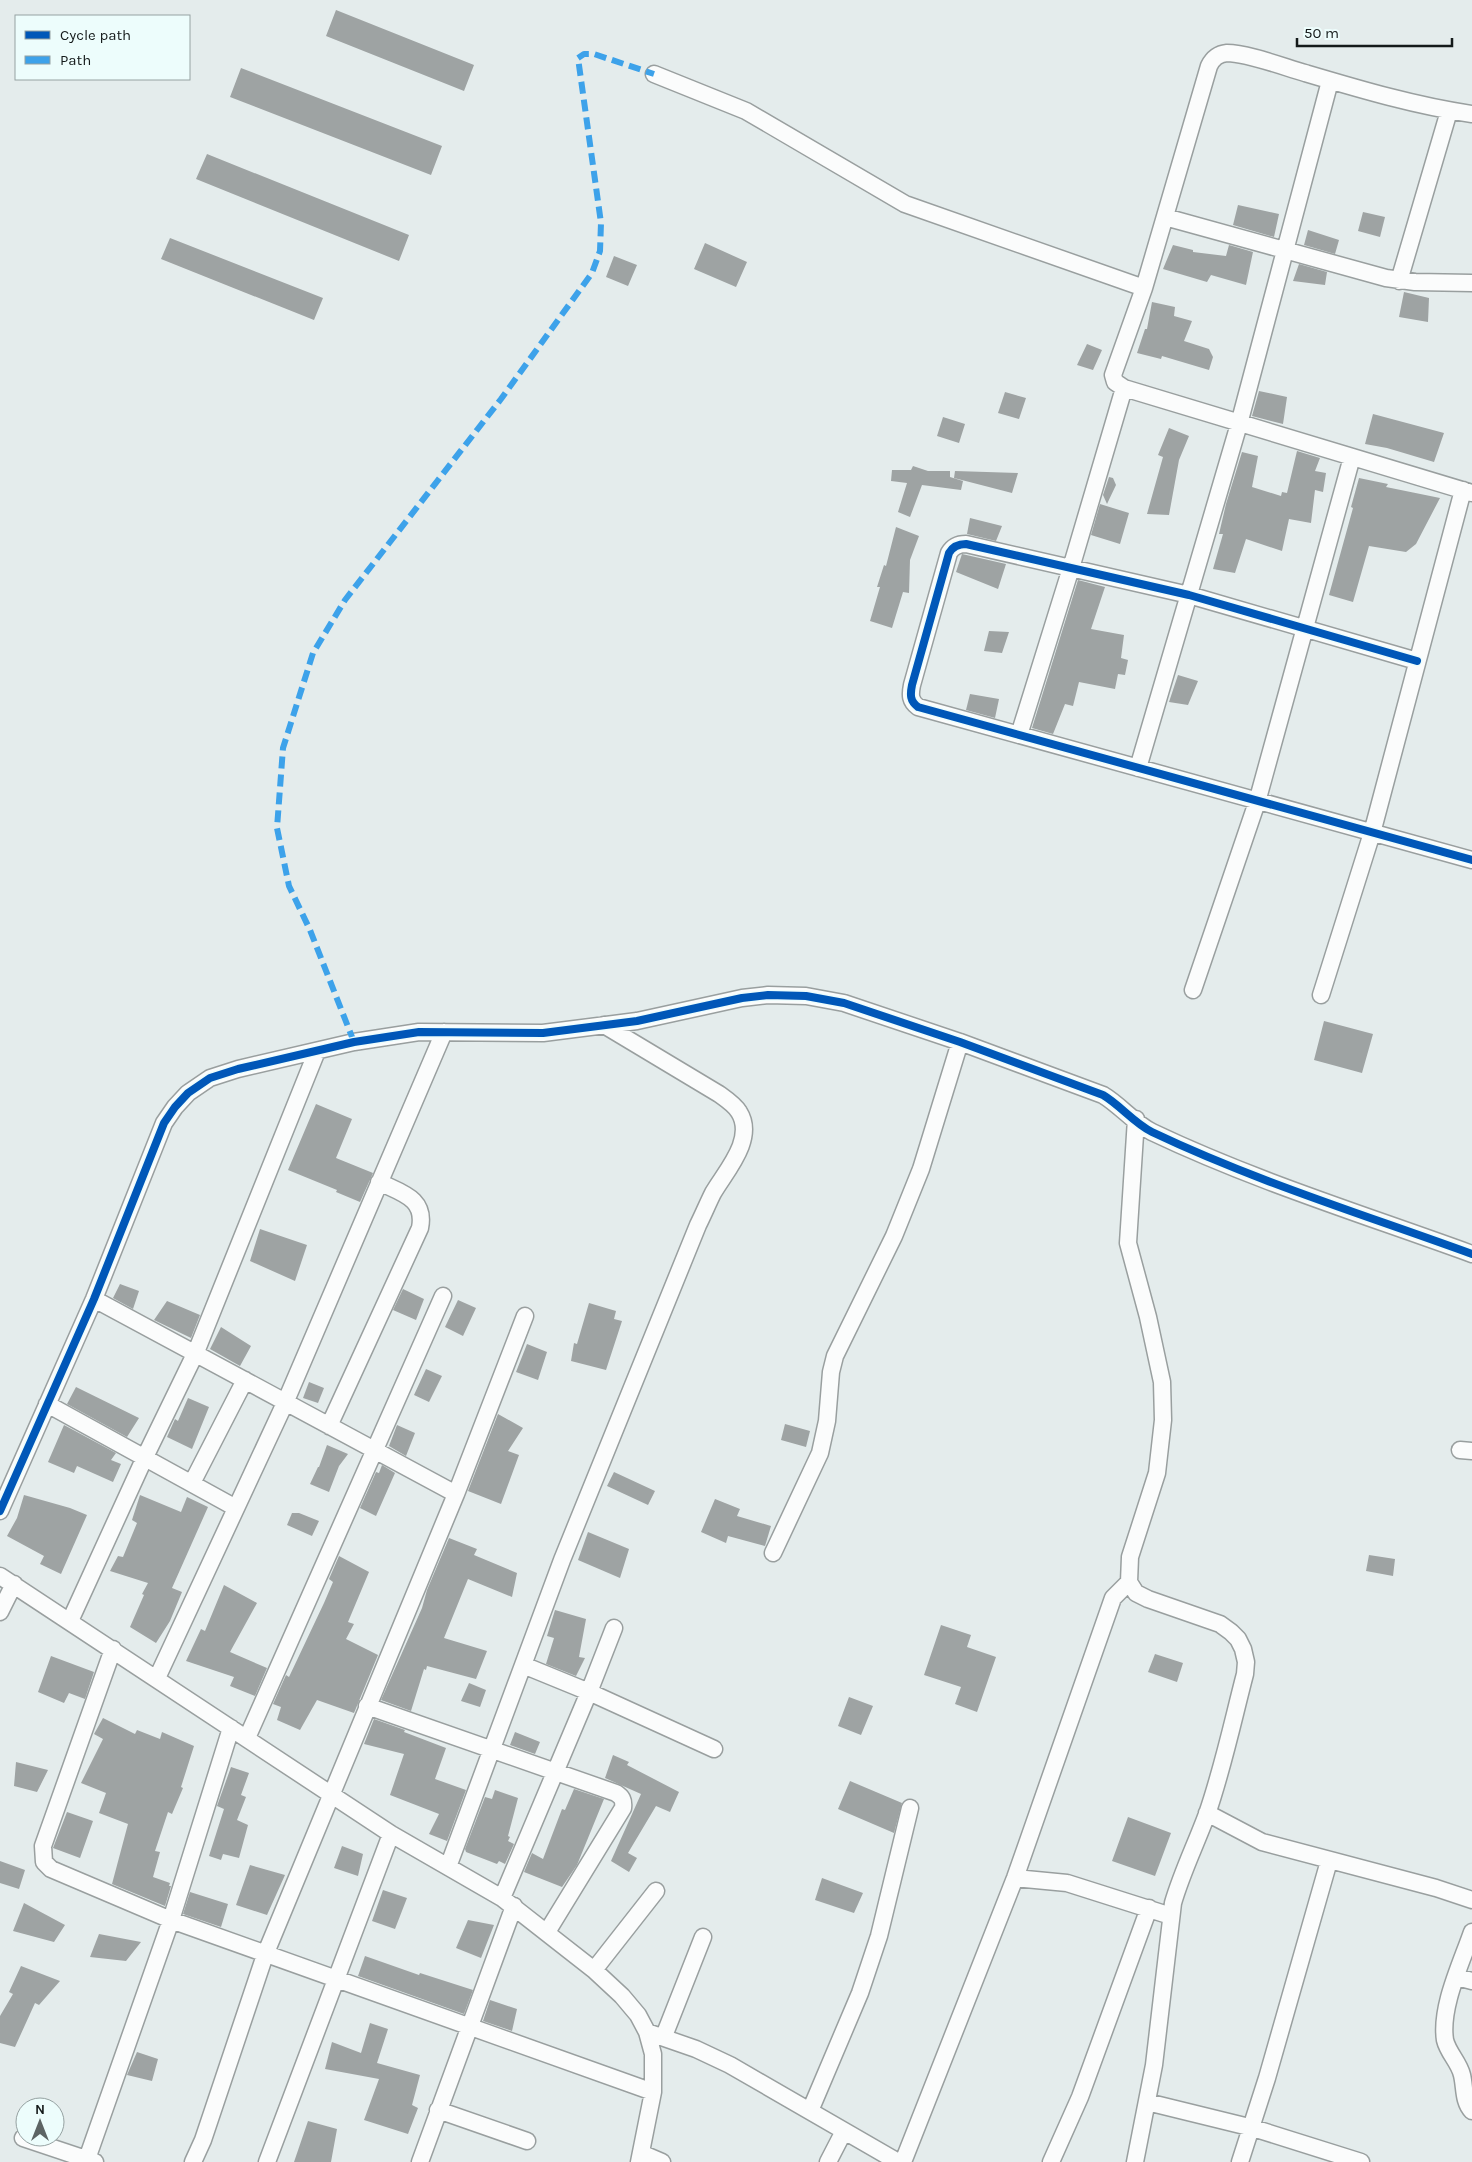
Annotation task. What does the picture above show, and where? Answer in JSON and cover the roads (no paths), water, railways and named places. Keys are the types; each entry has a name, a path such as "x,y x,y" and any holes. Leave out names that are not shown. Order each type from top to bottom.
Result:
{"street":[{"path":"1321,995 1372,833 1417,661 1468,491 1239,424 1124,388 1115,382 1113,370 1144,288 1206,75 1213,59 1220,54 1238,54 1449,111 1472,114"},
{"path":"654,74 746,111 905,204 1144,288"},
{"path":"1138,768 1239,424 1330,80"},
{"path":"1399,280 1449,111"},
{"path":"1165,216 1284,251 1399,280 1472,283"},
{"path":"1018,735 1071,568 1124,388"},
{"path":"1193,990 1257,802 1352,457"},
{"path":"1417,661 1189,595 966,544 955,546 949,553 912,685 911,697 913,703 918,707 1472,860"},
{"path":"0,1511 94,1299 164,1123 175,1107 188,1093 210,1078 238,1069 354,1042 419,1032 543,1033 637,1021 742,998 768,995 806,996 844,1003 960,1042 1103,1095 1116,1103 1149,1130 1254,1177 1472,1254"},
{"path":"448,1867 562,1560 698,1225 714,1193 739,1152 743,1134 743,1123 739,1112 719,1094 604,1025"},
{"path":"157,1678 285,1403 444,1032"},
{"path":"773,1553 820,1453 828,1421 831,1372 835,1356 890,1245 921,1169 960,1042"},
{"path":"70,1621 145,1457 196,1352 317,1051"},
{"path":"1135,2162 1154,2065 1171,1916 1180,1878 1207,1813 1218,1778 1245,1674 1246,1662 1238,1638 1220,1624 1148,1599 1136,1593 1129,1582 1130,1557 1157,1473 1164,1420 1162,1382 1148,1317 1128,1243 1136,1119"},
{"path":"329,1426 420,1228 421,1209 409,1197 379,1182"},
{"path":"246,1738 376,1451 443,1296"},
{"path":"94,1299 196,1352 285,1403 456,1494"},
{"path":"193,2162 203,2140 265,1954 330,1793 456,1494 525,1316"},
{"path":"192,1483 245,1380"},
{"path":"47,1404 236,1508"},
{"path":"0,1612 7,1580 391,1834 508,1902 594,1970 622,1996 638,2015 647,2032 653,2054 653,2092 640,2158 662,2162"},
{"path":"903,2162 1015,1878 1113,1598 1129,1582"},
{"path":"420,2162 470,2025 508,1902 555,1772 614,1628"},
{"path":"113,1649 43,1846 44,1862 51,1869 171,1920 337,1980 470,2025 653,2092"},
{"path":"523,1665 589,1692 714,1749"},
{"path":"367,1706 616,1793 624,1801 623,1808 547,1932"},
{"path":"50,2147 91,2161 171,1920 231,1728"},
{"path":"810,2111 860,1993 879,1936 910,1808"},
{"path":"1207,1813 1262,1842 1436,1888 1472,1900"},
{"path":"267,2162 391,1834"},
{"path":"1240,2162 1252,2128 1329,1861"},
{"path":"1015,1878 1067,1883 1171,1916"},
{"path":"594,1970 656,1891"},
{"path":"1051,2162 1080,2097 1149,1908"},
{"path":"1472,1932 1464,1979 1445,2013 1444,2032 1446,2043 1462,2072 1466,2102 1472,2111"},
{"path":"664,2036 704,1937"},
{"path":"647,2032 664,2036 730,2065 898,2162"},
{"path":"1147,2102 1252,2128 1361,2162"},
{"path":"438,2110 527,2141"},
{"path":"828,2162 844,2132"}]}
